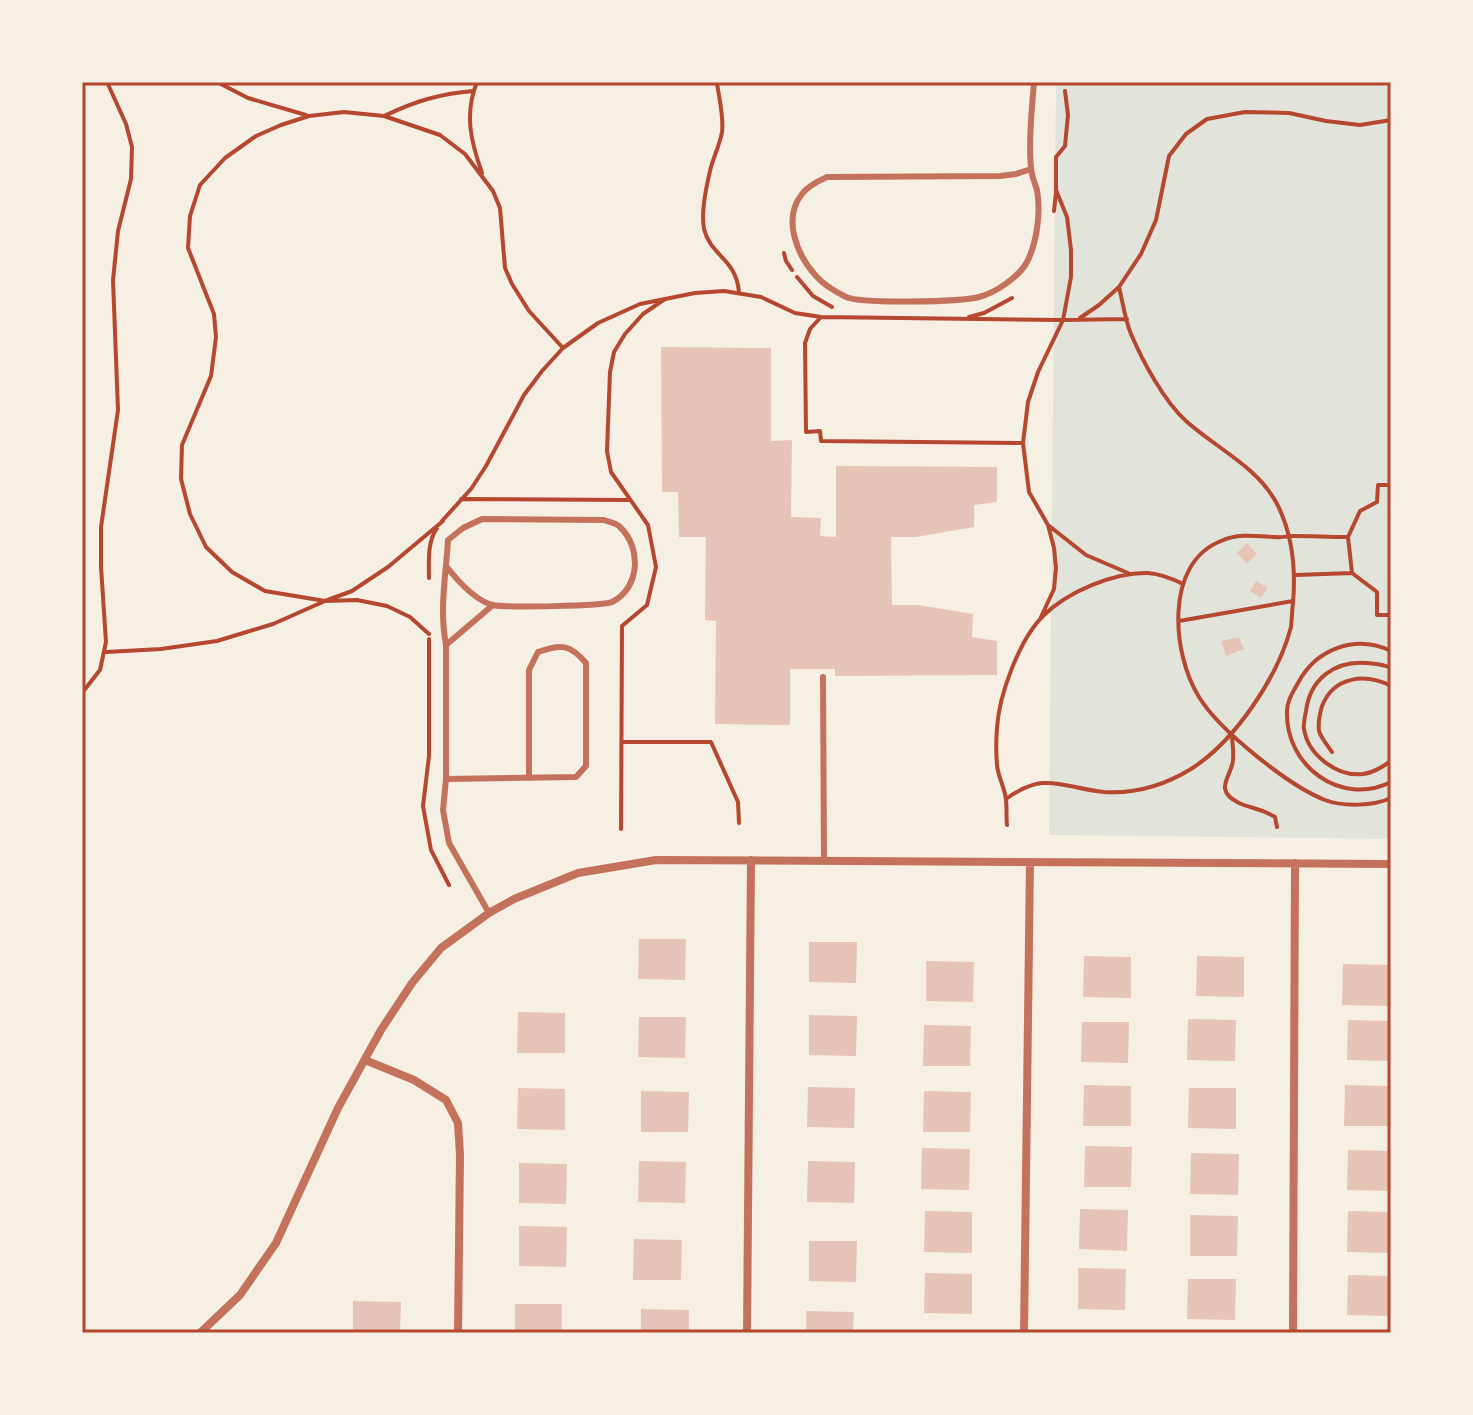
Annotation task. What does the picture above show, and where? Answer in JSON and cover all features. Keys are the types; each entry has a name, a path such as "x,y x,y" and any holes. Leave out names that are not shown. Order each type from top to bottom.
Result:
{"street":[{"path":"200,1333 240,1295 276,1243 338,1108 381,1030 412,983 441,948 489,913 514,899 578,873 656,860 1391,864"},
{"path":"747,1333 751,860"},
{"path":"1024,1333 1030,862"},
{"path":"1293,1333 1295,863"},
{"path":"365,1060 414,1080 446,1100 458,1123 458,1333"}],"lane":[{"path":"1031,169 1000,176 827,177 802,193 792,212 794,235 802,257 818,279 849,298 884,302 968,299 983,296 1000,287 1026,264 1037,232 1037,193 1031,169 1034,82"},
{"path":"446,566 462,586 493,605 573,606 610,603 625,591 634,576 635,560 632,546 619,526 604,520 482,519 448,540 443,584 446,645 446,779 443,810 449,843 489,913"},
{"path":"446,645 493,605"},
{"path":"446,779 529,778 576,777 586,766 586,663 576,652 556,645 538,652 529,670 529,778"},
{"path":"823,677 824,861"}],"path":[{"path":"82,693 100,670 106,642 101,527 118,410 113,280 118,231 131,179 132,147 126,124 107,82"},
{"path":"217,82 248,98 309,116"},
{"path":"477,82 469,119 472,144 483,177"},
{"path":"717,83 723,130 710,169 704,228 712,246 738,278 739,292"},
{"path":"384,116 415,101 474,91"},
{"path":"1007,825 1006,799 997,766 1000,702 1023,645 1054,589 1056,568 1048,525 1029,492 1023,443 1028,402 1038,372 1063,320 1071,277 1067,217 1056,190 1056,157 1065,146 1068,115 1065,91"},
{"path":"429,634 410,617 387,606 357,600 325,601 265,591 232,572 206,547 190,514 181,479 182,445 211,376 216,337 214,314 188,248 190,216 200,185 225,158 256,136 309,116 344,112 384,116 440,135 465,154 493,191 500,208 505,268 512,284 529,311 563,348"},
{"path":"1078,319 1119,287 1141,254 1156,220 1169,156 1186,134 1207,119 1245,112 1289,113 1360,125 1391,120"},
{"path":"1006,799 1019,789 1045,782 1108,792 1147,789 1194,768 1232,734 1270,679 1291,626 1296,575 1290,536 1276,501 1252,472 1184,420 1155,382 1130,333 1119,287"},
{"path":"429,587 432,535 486,466 524,395 563,348 598,323 640,304 695,293 724,291 761,297 795,313 821,317 1127,319"},
{"path":"821,317 810,329 805,343 806,432 820,431 821,441 1023,443"},
{"path":"1352,573 1348,537 1360,511 1377,502 1378,485 1391,485"},
{"path":"461,499 630,500"},
{"path":"105,652 161,649 217,641 273,624 352,591 388,567 443,521"},
{"path":"1048,525 1086,555 1131,574"},
{"path":"1348,537 1244,535 1222,540 1202,550 1187,571 1180,593 1179,639 1186,669 1200,699 1232,734 1291,782 1327,801 1371,803 1391,798"},
{"path":"1041,617 1083,589 1105,580 1150,573 1167,576 1183,584"},
{"path":"1296,575 1352,573 1377,592 1377,615 1391,615"},
{"path":"1179,621 1293,601"},
{"path":"429,619 429,756 423,806 431,850 449,885"},
{"path":"1391,651 1361,643 1322,654 1305,670 1288,703 1287,714 1289,733 1298,755 1328,784 1354,790 1378,789 1391,782"},
{"path":"1391,668 1357,662 1330,670 1315,685 1307,704 1303,728 1308,743 1324,761 1345,774 1374,772 1391,761"},
{"path":"1332,752 1319,732 1321,710 1327,696 1338,684 1356,678 1379,680 1391,686"},
{"path":"1232,734 1234,763 1225,787 1229,796 1275,817 1277,827"},
{"path":"622,742 711,742 738,802 739,823"}],"shaded area":[{"path":"1056,82 1391,82 1391,839 1049,835"}],"building":[{"path":"661,347 771,348 771,441 792,440 791,517 821,518 820,536 836,537 836,466 997,467 997,502 974,505 974,527 916,537 891,537 892,605 918,605 973,614 972,637 997,641 997,675 835,676 835,669 790,669 790,725 715,724 716,621 705,620 706,537 679,537 678,492 662,492"},
{"path":"1247,543 1257,554 1247,564 1237,553"},
{"path":"1256,581 1268,588 1261,598 1250,591"},
{"path":"1239,637 1244,649 1226,656 1221,641"},
{"path":"639,939 686,939 685,980 638,979"},
{"path":"809,942 857,942 856,983 809,982"},
{"path":"1084,956 1131,957 1131,998 1083,997"},
{"path":"1197,956 1244,957 1244,997 1196,996"},
{"path":"926,961 974,962 973,1002 926,1001"},
{"path":"1343,964 1390,965 1389,1006 1342,1005"},
{"path":"518,1012 565,1013 565,1053 517,1053"},
{"path":"809,1015 857,1016 856,1056 809,1055"},
{"path":"639,1017 686,1017 685,1058 638,1057"},
{"path":"1188,1019 1236,1020 1235,1061 1187,1060"},
{"path":"1348,1020 1391,1021 1391,1061 1347,1060"},
{"path":"1082,1022 1129,1022 1128,1063 1081,1062"},
{"path":"924,1025 971,1026 970,1066 923,1066"},
{"path":"1084,1085 1131,1086 1131,1126 1083,1126"},
{"path":"1345,1085 1391,1086 1391,1126 1344,1126"},
{"path":"808,1087 855,1088 854,1128 807,1127"},
{"path":"518,1088 565,1089 565,1130 517,1129"},
{"path":"1189,1088 1236,1088 1236,1129 1188,1128"},
{"path":"641,1091 689,1092 688,1132 641,1132"},
{"path":"924,1091 971,1092 970,1132 923,1132"},
{"path":"1085,1146 1132,1147 1131,1187 1084,1187"},
{"path":"922,1148 970,1149 969,1190 921,1189"},
{"path":"1348,1150 1391,1151 1391,1191 1347,1190"},
{"path":"1191,1153 1239,1154 1238,1195 1190,1194"},
{"path":"639,1161 686,1162 685,1203 638,1202"},
{"path":"808,1161 855,1162 854,1203 807,1202"},
{"path":"519,1163 567,1164 566,1204 519,1203"},
{"path":"1080,1209 1128,1210 1127,1251 1079,1249"},
{"path":"925,1211 972,1212 972,1253 924,1252"},
{"path":"1348,1211 1391,1212 1391,1253 1347,1252"},
{"path":"1190,1215 1238,1216 1237,1256 1190,1256"},
{"path":"519,1226 567,1227 566,1267 519,1266"},
{"path":"634,1239 682,1240 681,1280 633,1280"},
{"path":"809,1241 857,1241 856,1282 809,1281"},
{"path":"1078,1268 1126,1269 1125,1310 1078,1309"},
{"path":"925,1273 972,1274 972,1314 924,1313"},
{"path":"1348,1275 1391,1276 1391,1316 1347,1315"},
{"path":"1188,1279 1236,1279 1235,1320 1187,1319"},
{"path":"353,1301 401,1302 400,1333 353,1333"},
{"path":"515,1304 562,1304 562,1333 515,1333"},
{"path":"641,1309 689,1310 689,1333 641,1333"},
{"path":"806,1311 854,1312 853,1333 806,1333"}]}
